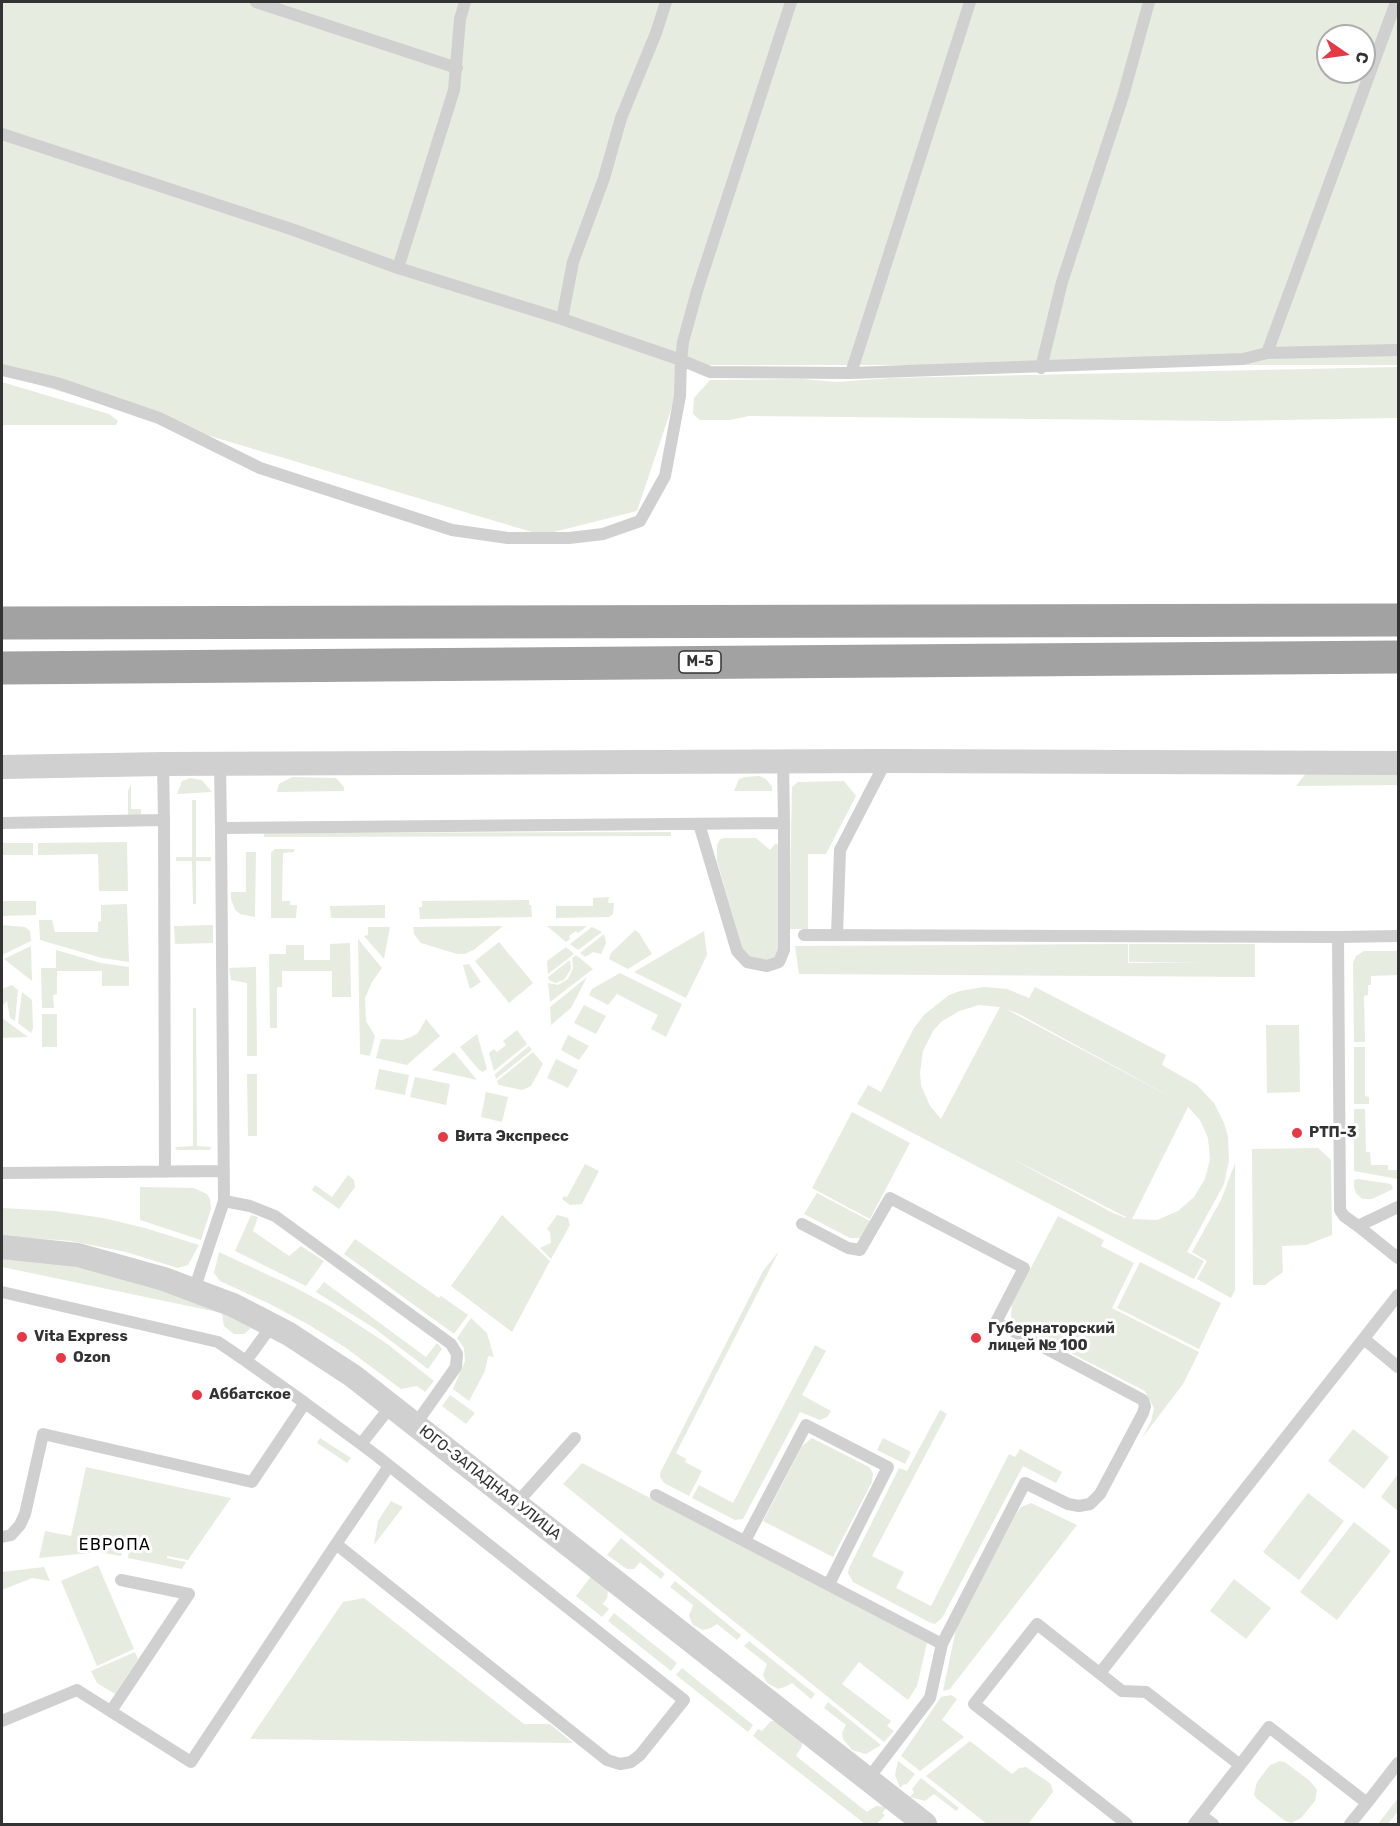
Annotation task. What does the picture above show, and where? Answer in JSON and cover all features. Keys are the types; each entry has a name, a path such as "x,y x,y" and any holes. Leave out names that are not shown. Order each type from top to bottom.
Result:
{"highway":[{"path":"2,623 1398,620"},
{"name":"М-5","path":"2,668 1398,657"}],"street":[{"path":"2,767 783,761 1398,763"},
{"name":"ЮГО-ЗАПАДНАЯ УЛИЦА","path":"2,1247 78,1255 164,1279 233,1305 289,1334 353,1376 925,1824"}],"lane":[{"path":"256,2 457,68"},
{"path":"398,268 454,90 460,19 465,2"},
{"path":"562,319 573,262 604,178 621,118 656,33 666,2"},
{"path":"2,370 57,383 159,418 260,468 452,530 508,538 568,538 603,534 640,521 665,476 680,396 683,342 696,291 791,2"},
{"path":"851,373 970,2"},
{"path":"1041,368 1062,282 1123,96 1149,2"},
{"path":"1268,353 1396,2"},
{"path":"2,134 294,230 398,268 562,319 710,372 851,373 1041,368 1244,359 1268,353 1398,350"},
{"path":"699,824 737,951 747,962 767,966 779,962 784,950 783,761"},
{"path":"837,935 840,850 886,761"},
{"path":"163,764 165,1172"},
{"path":"194,1290 224,1201 220,764"},
{"path":"2,823 164,820"},
{"path":"221,828 784,823"},
{"path":"804,935 1398,936"},
{"path":"1338,937 1340,1210 1344,1216 1398,1258"},
{"path":"2,1173 224,1171"},
{"path":"802,1224 848,1248 860,1250 890,1198 1024,1268 996,1322 1143,1400 1145,1406 1100,1494 1090,1504 1079,1506 1068,1504 1025,1483 942,1644 930,1698 868,1779"},
{"path":"224,1201 250,1206 275,1216 451,1344 457,1354 456,1367 415,1425"},
{"path":"1358,1226 1398,1207"},
{"path":"2,1292 218,1342 361,1444 684,1700 640,1755 631,1762 620,1764 608,1760 336,1544"},
{"path":"1100,1673 1398,1294"},
{"path":"246,1361 272,1325"},
{"path":"1364,1339 1398,1367"},
{"path":"2,1537 11,1535 20,1526 25,1514 43,1434 252,1482 304,1402"},
{"path":"361,1444 391,1406"},
{"path":"746,1541 806,1425 888,1467 829,1584"},
{"path":"516,1504 575,1438"},
{"path":"2,1720 77,1690 191,1762 389,1466"},
{"path":"656,1495 942,1644"},
{"path":"111,1710 189,1594 121,1580"},
{"path":"1127,1824 974,1704 1037,1624 1122,1690 1146,1692 1240,1765"},
{"path":"1213,1824 1198,1820 1269,1728 1367,1803"},
{"path":"1350,1824 1398,1763"}],"shaded area":[{"path":"2,2 1398,2 1398,365 686,365 637,511 542,535 2,374"},
{"path":"1398,367 1398,418 1224,421 749,416 730,420 700,420 693,414 694,398 710,380 803,379 836,382 891,378"},
{"path":"2,382 109,414 118,421 116,425 2,425"},
{"path":"1398,769 1398,785 1296,786 1307,772"},
{"path":"759,776 766,779 772,791 734,791 739,779"},
{"path":"292,777 336,778 344,787 344,791 277,792 279,784"},
{"path":"190,778 202,780 212,792 177,794 182,781"},
{"path":"844,781 856,796 826,854 808,854 808,929 789,929 792,787 798,782"},
{"path":"131,784 131,809 141,809 141,817 128,817 128,791"},
{"path":"192,800 196,800 196,857 211,857 211,861 196,861 196,904 193,904 192,861 176,861 176,857 192,857"},
{"path":"671,832 671,836 264,837 264,833"},
{"path":"756,838 770,850 776,843 778,845 779,954 772,961 748,957 743,951 717,861 717,845 720,839"},
{"path":"127,842 128,891 99,891 98,854 38,855 38,843"},
{"path":"2,843 33,843 33,855 2,855"},
{"path":"275,849 294,849 294,852 283,853 282,901 290,901 290,905 297,905 296,918 271,918 271,853"},
{"path":"246,852 256,852 255,917 240,914 235,910 231,899 231,892 246,892"},
{"path":"609,897 608,903 614,903 613,914 609,917 556,918 556,906 593,906 593,898"},
{"path":"529,900 532,917 420,919 419,907 422,907 422,901"},
{"path":"2,901 36,901 36,915 2,916"},
{"path":"127,904 129,962 102,958 40,940 39,920 52,920 55,932 98,932 101,905"},
{"path":"385,905 385,918 331,918 330,906"},
{"path":"2,925 25,927 30,931 31,941 2,955"},
{"path":"213,925 213,943 175,944 174,926"},
{"path":"503,926 475,949 465,954 457,954 421,943 414,934 413,927"},
{"path":"547,926 587,926 569,936 570,939 566,942"},
{"path":"368,927 390,927 384,959 364,936 368,935"},
{"path":"592,927 602,932 578,950 570,944"},
{"path":"635,930 652,954 628,969 609,959 611,953"},
{"path":"704,931 707,955 686,998 634,972"},
{"path":"604,934 606,943 601,954 593,952 585,957 580,953"},
{"path":"358,939 382,968 365,998 366,1021 375,1036 370,1056 360,1054"},
{"path":"499,942 533,983 509,1003 475,961"},
{"path":"350,943 351,997 332,997 332,971 282,971 282,987 277,987 277,1028 270,1028 269,954 286,954 286,945 304,945 304,960 330,960 330,944"},
{"path":"1128,944 1128,963 1209,962 1129,962 1129,944 1255,944 1255,977 799,974 795,946"},
{"path":"31,946 32,981 4,959"},
{"path":"566,947 574,954 548,974 547,961"},
{"path":"56,950 101,963 129,967 129,986 102,986 102,971 57,971 57,994 53,995 54,1008 42,1008 41,968 56,968"},
{"path":"1364,951 1398,951 1398,975 1371,976 1368,995 1364,996 1365,1042 1354,1042 1353,963 1356,956"},
{"path":"576,955 593,969 550,1002 548,983 558,985 568,979 573,968 572,958"},
{"path":"570,960 571,969 564,980 555,983 549,980 548,977"},
{"path":"469,964 481,982 470,989 463,965"},
{"path":"256,967 257,1056 247,1056 247,983 231,980 229,968"},
{"path":"620,973 682,1004 666,1037 651,1029 658,1015 617,994 608,1005 589,995 592,989"},
{"path":"587,977 571,1008 551,1025 550,1007"},
{"path":"12,985 18,990 15,1021 10,1018 7,1001 2,1006 2,989"},
{"path":"984,987 1007,989 1029,998 1035,987 1166,1055 1162,1065 1197,1085 1214,1103 1228,1136 1229,1161 1224,1184 1187,1252 1204,1261 1194,1279 857,1104 868,1085 881,1092 914,1028 924,1015 949,995","holes":["979,1005 1000,1007 941,1119 930,1106 921,1085 923,1051 933,1031 941,1022 959,1011","1006,1009 1019,1014 1184,1104","1188,1107 1200,1120 1208,1138 1210,1159 1205,1179 1194,1197 1178,1211 1157,1220 1132,1219","1005,1155 1126,1218 1113,1213"]},
{"path":"22,992 32,1000 33,1028 31,1033 18,1023"},
{"path":"584,1005 606,1016 596,1034 574,1023"},
{"path":"193,1008 196,1008 197,1146 211,1147 210,1150 177,1150 175,1147 193,1146"},
{"path":"42,1014 57,1014 57,1047 42,1047"},
{"path":"2,1018 28,1037 2,1038"},
{"path":"426,1019 440,1036 407,1065 376,1058 381,1039 402,1040 411,1037 418,1033"},
{"path":"1266,1025 1299,1025 1300,1092 1267,1093"},
{"path":"517,1030 527,1044 494,1071 489,1053 494,1049 497,1052 506,1045 503,1041"},
{"path":"477,1034 487,1069 483,1072 460,1047"},
{"path":"568,1035 589,1046 579,1060 561,1050"},
{"path":"529,1046 532,1050 496,1079 495,1074"},
{"path":"1354,1047 1365,1047 1365,1096 1369,1097 1369,1104 1354,1104"},
{"path":"454,1052 477,1080 432,1070"},
{"path":"533,1052 543,1064 531,1086 522,1090 499,1085 497,1081"},
{"path":"556,1059 578,1070 568,1088 547,1078"},
{"path":"379,1069 409,1075 405,1095 375,1089"},
{"path":"247,1074 257,1074 257,1136 248,1136"},
{"path":"415,1077 450,1084 446,1105 410,1097"},
{"path":"486,1092 508,1097 502,1122 481,1117"},
{"path":"1354,1109 1365,1109 1366,1152 1370,1152 1371,1165 1388,1165 1388,1170 1398,1170 1398,1179 1354,1171"},
{"path":"852,1112 910,1143 870,1219 812,1188"},
{"path":"1318,1148 1331,1160 1332,1235 1306,1245 1282,1246 1283,1272 1265,1285 1253,1285 1252,1149"},
{"path":"1235,1163 1235,1290 1231,1298 1197,1279 1207,1261 1192,1252 1221,1200"},
{"path":"585,1164 599,1171 582,1204 570,1205 562,1199 564,1196 567,1197"},
{"path":"348,1175 354,1180 355,1187 339,1209 312,1190 315,1185 332,1197"},
{"path":"1354,1180 1391,1184 1393,1189 1372,1199 1362,1199 1354,1187"},
{"path":"140,1187 194,1188 207,1194 211,1209 201,1240 140,1220"},
{"path":"817,1193 870,1221 860,1238 850,1238 804,1214"},
{"path":"2,1208 55,1211 103,1218 199,1245 188,1265 178,1268 126,1252 71,1241 2,1236"},
{"path":"251,1215 258,1217 253,1231 289,1256 301,1246 324,1261 306,1286 235,1251"},
{"path":"502,1215 550,1261 512,1332 451,1286"},
{"path":"557,1215 568,1218 570,1225 551,1259 540,1248 551,1243 550,1232 547,1229"},
{"path":"1058,1216 1104,1240 1101,1246 1134,1263 1112,1308 1199,1352 1183,1384 1142,1438 1151,1421 1154,1408 1145,1391 1018,1326 1011,1317 1012,1304"},
{"path":"355,1239 439,1298 441,1296 468,1315 454,1334 344,1254"},
{"path":"779,1251 676,1453 686,1459 685,1462 702,1471 689,1496 664,1483 660,1473 763,1271"},
{"path":"219,1252 331,1307 386,1343 434,1381 425,1392 417,1386 401,1389 346,1348 311,1326 220,1281 214,1273"},
{"path":"2,1259 65,1264 193,1296 251,1328 244,1334 234,1334 224,1326 222,1313 2,1267"},
{"path":"1140,1262 1221,1303 1199,1349 1117,1308"},
{"path":"324,1282 426,1357 437,1343 442,1349 428,1369 374,1328 316,1292"},
{"path":"471,1318 487,1333 494,1357 488,1356 485,1371 469,1401 453,1389 465,1361 464,1348 457,1338"},
{"path":"815,1345 826,1351 802,1395 831,1411 827,1417 820,1420 800,1412 743,1519 735,1520 692,1498 699,1485 733,1503"},
{"path":"450,1395 475,1413 466,1424 442,1406"},
{"path":"940,1410 947,1414 872,1556 904,1572 896,1588 931,1606 1009,1454 1015,1457 1020,1449 1062,1472 1056,1483 1023,1466 942,1618 935,1624 853,1582 848,1573 899,1468 907,1471"},
{"path":"1353,1429 1389,1457 1364,1489 1328,1461"},
{"path":"320,1438 351,1458 347,1463 317,1443"},
{"path":"812,1438 869,1467 873,1473 872,1482 833,1557 763,1521 802,1446"},
{"path":"883,1438 911,1452 905,1464 877,1450"},
{"path":"582,1463 927,1643 917,1686 908,1700 859,1662 842,1684 891,1721 887,1726 894,1731 884,1742 563,1484"},
{"path":"86,1467 231,1498 188,1560 167,1556 167,1558 186,1562 182,1569 128,1558 129,1549 123,1548 121,1556 99,1552 39,1558 45,1531 71,1536"},
{"path":"1398,1474 1398,1511 1381,1497"},
{"path":"1308,1493 1344,1521 1299,1580 1263,1552"},
{"path":"391,1501 403,1507 374,1545 378,1521"},
{"path":"1031,1503 1077,1525 950,1689 943,1691 956,1629 1016,1514 1021,1507"},
{"path":"1354,1522 1391,1551 1337,1620 1300,1592"},
{"path":"621,1538 665,1574 661,1579 640,1562 634,1569 627,1569 607,1555"},
{"path":"98,1565 134,1649 97,1666 61,1581"},
{"path":"44,1567 50,1581 32,1578 2,1590 2,1572"},
{"path":"592,1575 608,1591 603,1604 609,1609 602,1617 576,1596"},
{"path":"1234,1579 1271,1608 1246,1639 1210,1611"},
{"path":"675,1581 741,1635 737,1640 717,1624 703,1630 693,1625 689,1616 693,1605 670,1587"},
{"path":"364,1598 524,1724 550,1724 573,1743 250,1739 343,1602"},
{"path":"614,1613 677,1663 671,1671 608,1621"},
{"path":"749,1641 815,1694 811,1699 792,1683 778,1689 767,1683 763,1675 767,1664 744,1646"},
{"path":"135,1652 138,1659 115,1694 97,1683 91,1671"},
{"path":"682,1668 753,1725 748,1732 676,1675"},
{"path":"951,1695 957,1699 942,1720 964,1737 920,1771 901,1756 941,1697"},
{"path":"828,1702 881,1745 866,1754 852,1750 843,1739 842,1733 846,1725 824,1708"},
{"path":"771,1721 778,1721 802,1740 802,1746 796,1756 867,1812 876,1806 887,1807 882,1813 885,1815 877,1824 865,1824 753,1736 758,1729 762,1731"},
{"path":"970,1741 1012,1774 1019,1768 1026,1767 1051,1784 1053,1792 1028,1824 987,1824 926,1776"},
{"path":"898,1761 915,1774 906,1785 900,1788 895,1775"},
{"path":"1280,1761 1310,1781 1317,1790 1315,1801 1301,1818 1291,1823 1285,1821 1254,1794 1257,1782 1270,1765"},
{"path":"921,1778 959,1808 956,1811 934,1794 925,1801 910,1797 914,1792 912,1789"},
{"path":"1398,1798 1398,1811 1388,1824 1378,1824"}],"place":[{"name":"РТП-3","path":"1297,1133"},
{"name":"Вита Экспресс","path":"443,1137"},
{"name":"Vita Express","path":"22,1337"},
{"name":"Губернаторский лицей № 100","path":"976,1338"},
{"name":"Ozon","path":"61,1358"},
{"name":"Аббатское","path":"197,1395"}],"district":[{"name":"ЕВРОПА","path":"115,1545"}]}
